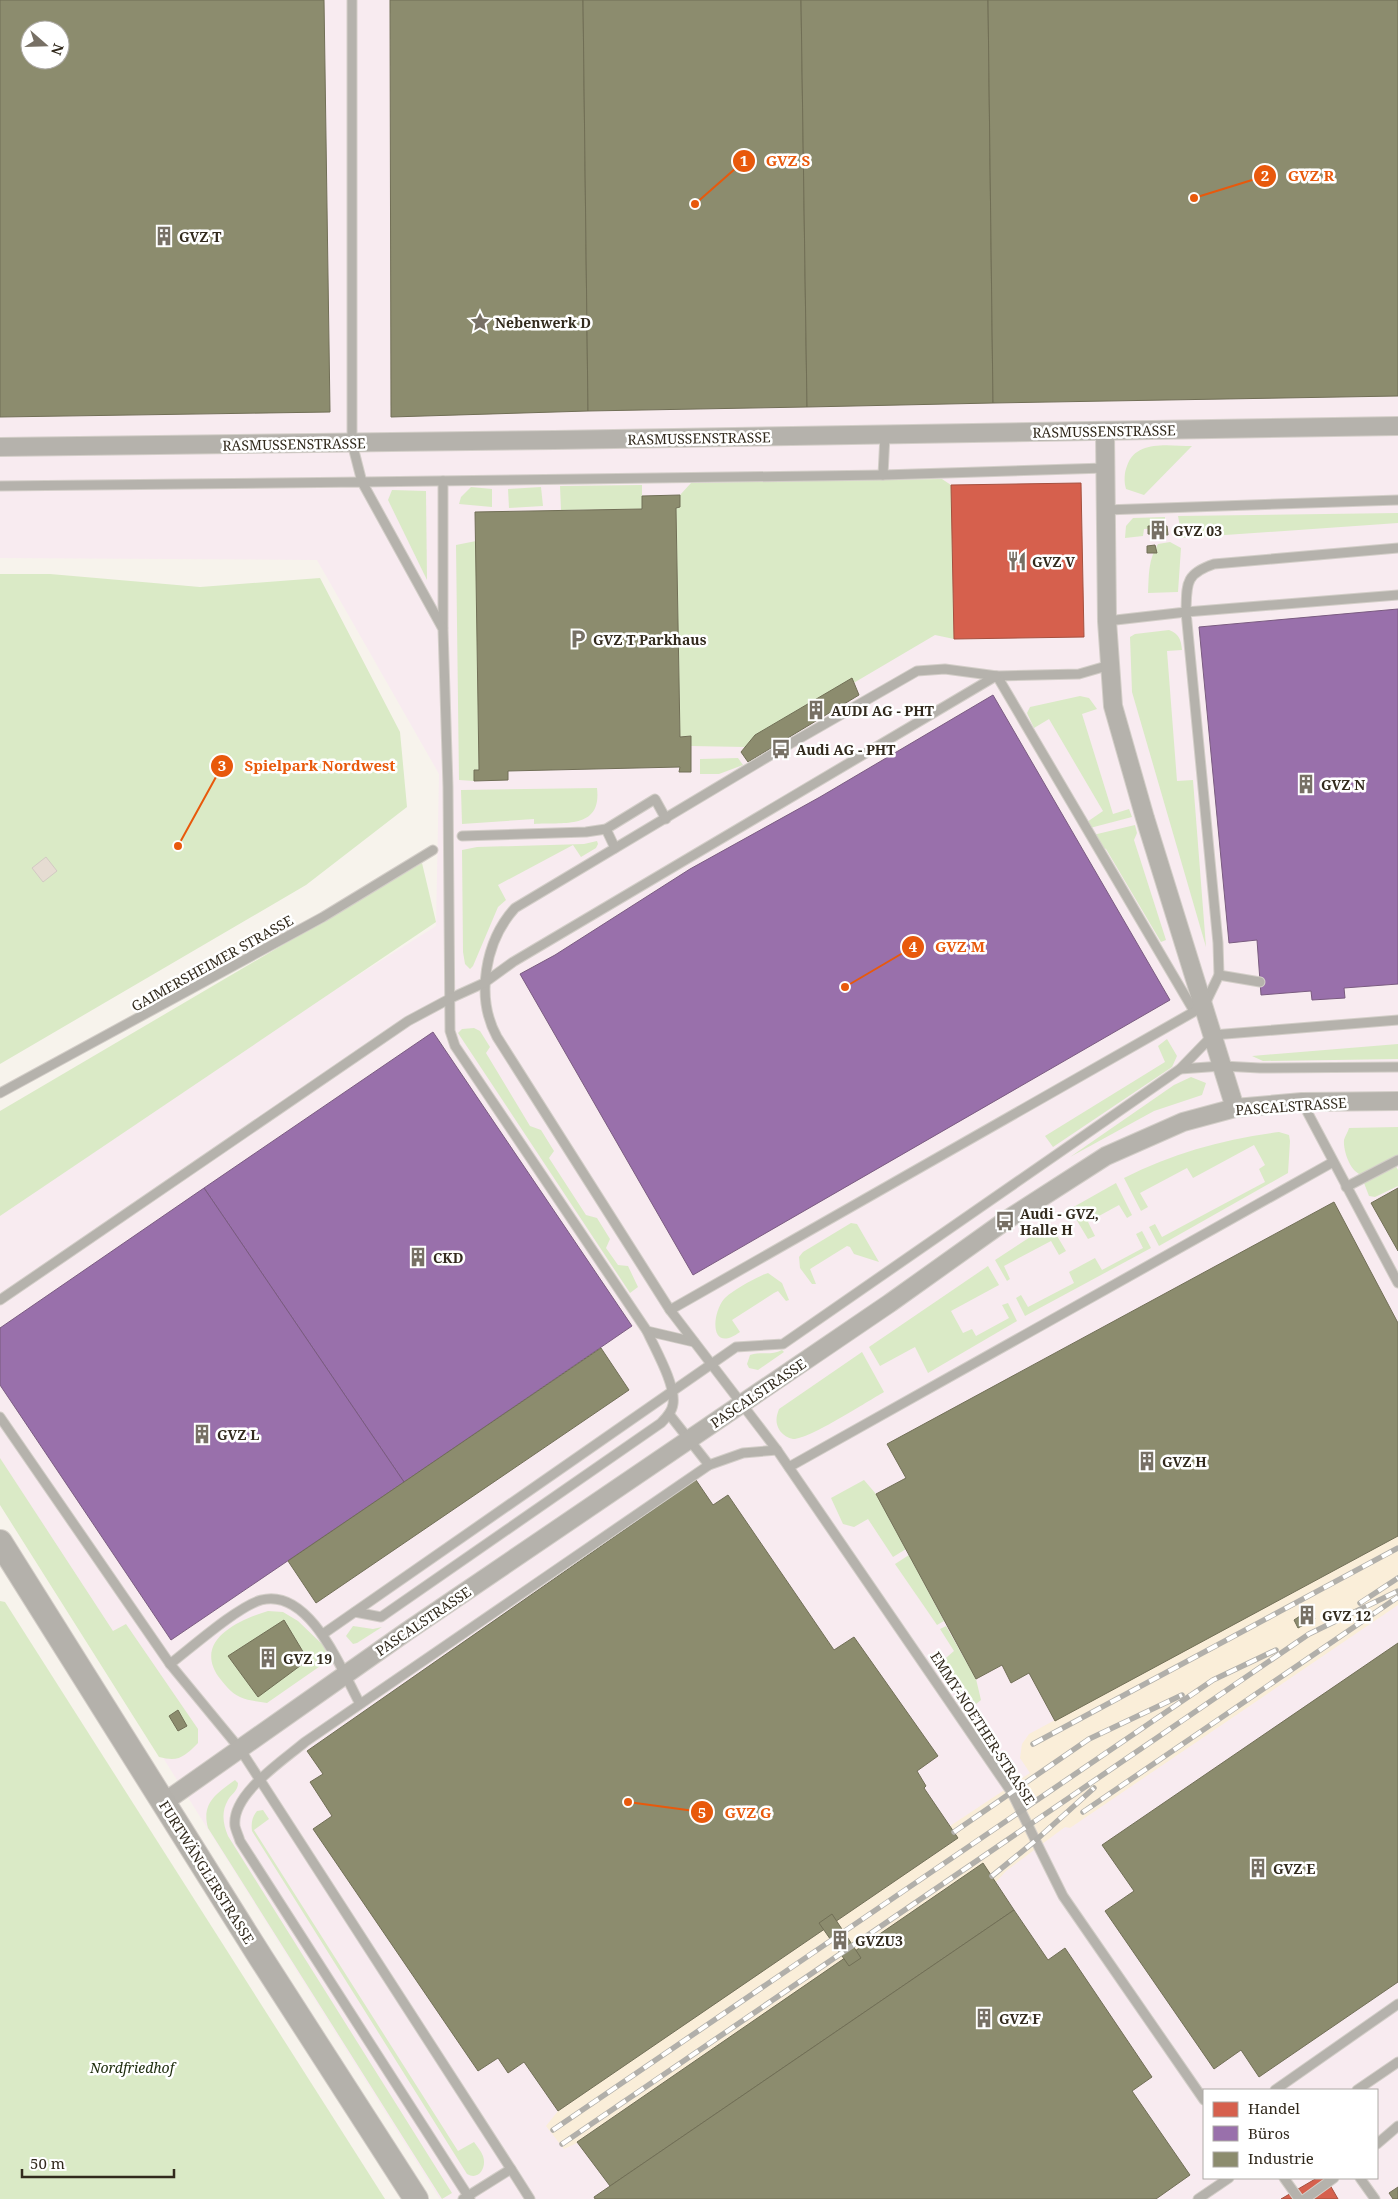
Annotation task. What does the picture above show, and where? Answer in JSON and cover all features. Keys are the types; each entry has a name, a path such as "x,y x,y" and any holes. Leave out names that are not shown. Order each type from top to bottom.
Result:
{"street":[{"name":"RASMUSSENSTRASSE","path":"0,447 1105,432 1398,426"},
{"path":"1105,432 1104,510 1107,621 1113,706 1199,1008 1213,1035 1235,1108"},
{"name":"PASCALSTRASSE","path":"163,1803 344,1674 890,1303 1005,1221 1106,1156 1183,1122 1235,1108 1302,1102 1398,1101"},
{"name":"FURTWÄNGLERSTRASSE","path":"0,1542 163,1803 416,2199"}],"lane":[{"path":"352,0 352,443 362,482 443,629"},
{"path":"883,475 885,434"},
{"path":"0,486 883,475 1105,468"},
{"path":"355,1612 381,1617 653,1429 669,1414 673,1404 673,1391 647,1331 456,1046 450,1031 451,998 443,629 443,480"},
{"path":"1104,510 1398,500"},
{"path":"670,1310 1199,1008 1219,975 1217,934 1186,612 1188,581 1196,572 1214,564 1398,548"},
{"path":"1107,621 1186,612 1398,595"},
{"path":"484,983 495,944 508,916 515,908 781,749 917,671 946,669 997,676 1079,674 1110,665"},
{"path":"997,676 1199,1008"},
{"path":"0,1300 408,1021 484,983 513,962 997,676"},
{"path":"462,836 586,832 606,829 655,799 666,818"},
{"path":"606,829 615,848"},
{"name":"GAIMERSHEIMER STRASSE","path":"0,1093 323,917 433,850"},
{"path":"1219,975 1260,982"},
{"name":"EMMY-NOETHER-STRASSE","path":"484,983 489,1022 670,1310 777,1450 1012,1793 1063,1896 1203,2099"},
{"path":"323,1634 736,1347 783,1344 1180,1069 1213,1035 1398,1020"},
{"path":"1180,1069 1222,1066 1260,1068 1398,1067"},
{"path":"1302,1102 1398,1283"},
{"path":"1346,1187 1398,1160"},
{"path":"789,1467 1333,1162"},
{"path":"647,1331 694,1342"},
{"path":"669,1414 710,1465"},
{"path":"0,1417 170,1664 229,1733 240,1749 530,2199"},
{"path":"511,2169 467,2198 240,1841 235,1826 236,1813 242,1800 260,1780 305,1742 710,1465 743,1453 777,1450"},
{"path":"170,1664 242,1610 262,1600 285,1601 306,1615 323,1634 360,1704"},
{"path":"1276,2089 1398,2004"},
{"path":"1358,2089 1398,2062"},
{"path":"1378,2143 1398,2126"},
{"path":"1198,2199 1228,2179"},
{"path":"1285,2179 1299,2199"},
{"path":"1305,2199 1333,2179"},
{"path":"1361,2179 1375,2199"}],"shaded area":[{"path":"0,0 1398,0 1398,2199 440,2199 0,1498 0,1201 436,926 439,774 317,560 0,558"},
{"path":"1398,1536 1398,1605 1070,1828 1065,1827 1006,1871 996,1882 983,1863 577,2143 564,2149 546,2126 558,2111 958,1838 950,1826 1030,1773 1020,1758 1022,1744 1029,1734"}],"green space":[{"path":"1164,445 1192,446 1144,495 1126,489 1126,469 1131,457 1138,451"},
{"path":"942,479 951,485 954,639 935,635 745,747 691,746 690,736 680,737 676,508 680,507 680,495 691,483"},
{"path":"642,485 642,509 561,510 560,486"},
{"path":"471,487 492,489 492,507 459,504 461,497"},
{"path":"541,487 543,506 509,508 508,489"},
{"path":"392,490 426,491 427,580 388,500"},
{"path":"1398,513 1398,523 1182,538 1178,516"},
{"path":"1165,517 1165,528 1144,529 1143,536 1125,538 1126,526 1133,518"},
{"path":"476,541 479,770 474,770 474,781 459,780 456,545"},
{"path":"1170,542 1181,548 1178,592 1148,593 1152,556 1158,544"},
{"path":"0,574 50,574 200,587 320,578 400,732 407,807 306,885 0,1064"},
{"path":"1169,630 1177,635 1182,646 1182,650 1167,651 1177,781 1193,780 1206,947 1132,692 1130,637 1135,634"},
{"path":"1080,696 1089,698 1097,709 1082,714 1113,814 1129,809 1132,817 1090,828 1087,822 1103,811 1049,719 1034,728 1027,713 1030,707"},
{"path":"738,758 743,765 719,774 700,774 700,759"},
{"path":"597,788 597,802 593,811 579,821 534,824 534,819 462,824 461,790"},
{"path":"1135,825 1137,833 1134,840 1166,940 1161,942 1106,849 1101,847 1093,835"},
{"path":"597,841 596,848 581,857 573,845 498,885 506,900 498,907 473,966 470,969 465,964 463,952 462,850 477,847 584,844"},
{"path":"422,863 436,922 0,1216 0,1111"},
{"path":"474,1028 480,1031 490,1047 486,1053 530,1126 541,1130 554,1151 549,1158 586,1215 597,1218 610,1239 606,1248 618,1265 628,1266 638,1287 630,1293 458,1033 462,1029"},
{"path":"1167,1039 1177,1056 1172,1067 1053,1147 1045,1136 1165,1062 1158,1046"},
{"path":"1398,1044 1398,1059 1263,1061 1252,1056"},
{"path":"1191,1077 1206,1083 1202,1095 1154,1111 1070,1157 1174,1085"},
{"path":"1398,1127 1398,1156 1363,1175 1355,1171 1346,1156 1344,1145 1349,1128"},
{"path":"1279,1132 1289,1135 1288,1173 1159,1246 1149,1227 1155,1224 1162,1237 1265,1182 1259,1169 1265,1165 1254,1145 1193,1178 1187,1168 1140,1193 1148,1207 1141,1211 1124,1178 1161,1161 1199,1148"},
{"path":"1396,1166 1398,1170 1398,1186 1375,1197 1369,1196 1364,1183"},
{"path":"1116,1183 1132,1215 1127,1218 1119,1205 1088,1222 1095,1236 1088,1239 1070,1209"},
{"path":"851,1223 857,1224 879,1262 854,1254 850,1247 847,1246 810,1269 816,1284 812,1284 800,1268 799,1257 803,1252"},
{"path":"1050,1224 1066,1251 1059,1255 1051,1241 1004,1266 1010,1279 1007,1281 995,1260"},
{"path":"1142,1231 1151,1248 1025,1316 1016,1298 1021,1295 1028,1307 1074,1283 1069,1272 1095,1258 1102,1270 1143,1248 1136,1234"},
{"path":"988,1266 999,1285 951,1311 963,1333 972,1329 976,1336 1009,1318 1002,1305 1008,1303 1017,1321 928,1373 915,1347 880,1366 869,1347"},
{"path":"768,1273 782,1283 789,1300 786,1301 778,1291 732,1320 740,1332 730,1338 723,1338 718,1335 715,1322 724,1299 745,1284"},
{"path":"782,1350 784,1352 758,1370 749,1368 747,1364 750,1355 774,1353"},
{"path":"862,1352 884,1392 824,1427 801,1438 791,1439 781,1432 777,1423 779,1409"},
{"path":"0,1458 113,1631 126,1624 198,1729 198,1743 185,1755 172,1759 159,1757 0,1505"},
{"path":"864,1480 876,1494 906,1549 893,1557 868,1519 854,1527 843,1524 831,1498"},
{"path":"909,1555 944,1621 937,1625 895,1564"},
{"name":"Nordfriedhof","path":"0,1601 5,1602 385,2199 0,2199"},
{"path":"268,1611 283,1612 298,1621 323,1645 327,1654 326,1662 267,1703 243,1698 231,1691 218,1676 212,1663 212,1652 216,1642 223,1633 245,1620"},
{"path":"353,1626 373,1629 382,1627 353,1644 346,1636"},
{"path":"946,1626 976,1679 981,1700 976,1704 963,1699 940,1663 954,1651 940,1629"},
{"path":"235,1780 238,1783 237,1788 226,1804 224,1814 228,1836 452,2193 442,2199 208,1828 206,1819 209,1805 222,1789"},
{"path":"263,1810 269,1819 254,1830 458,2151 474,2142 480,2150 484,2164 481,2172 475,2176 467,2174 252,1831 254,1816 257,1811"}],"building: Handel":[{"name":"GVZ V","path":"1081,483 1084,637 954,639 951,485"},
{"path":"1315,2179 1327,2179 1338,2199 1281,2199"}],"building: Büros":[{"name":"GVZ N","path":"1398,609 1398,984 1344,988 1345,998 1312,1000 1311,991 1261,995 1257,940 1229,943 1199,627"},
{"path":"993,695 1170,1000 693,1275 520,974 555,955 690,869 820,797"},
{"name":"CKD","path":"433,1032 632,1326 404,1482 204,1188"},
{"name":"GVZ L","path":"204,1188 404,1482 171,1640 0,1385 0,1328"}],"building: Industrie":[{"name":"GVZ T","path":"0,0 324,0 330,412 0,417"},
{"path":"390,0 583,0 588,411 391,417"},
{"path":"583,0 801,0 807,407 588,411"},
{"path":"801,0 988,0 993,403 807,407"},
{"path":"988,0 1398,0 1398,396 993,403"},
{"name":"GVZ T Parkhaus","path":"680,495 680,507 676,508 680,737 691,736 691,772 679,772 680,767 508,771 508,780 474,781 474,770 479,770 475,512 642,509 642,496"},
{"name":"GVZ 03","path":"1148,526 1167,526 1168,535 1148,534"},
{"path":"1155,545 1157,553 1147,553 1147,546"},
{"name":"AUDI AG - PHT","path":"852,678 859,695 748,762 741,752 755,735"},
{"path":"1398,1188 1398,1251 1371,1203"},
{"name":"GVZ H","path":"1334,1202 1398,1323 1398,1536 1055,1721 1029,1673 1011,1683 1002,1665 976,1679 876,1494 906,1478 887,1444"},
{"path":"601,1348 629,1390 316,1603 288,1561"},
{"path":"696,1480 713,1505 728,1495 834,1650 854,1637 938,1756 917,1771 926,1786 924,1788 958,1838 558,2111 524,2062 508,2073 498,2058 478,2071 313,1829 332,1816 310,1782 323,1774 307,1751"},
{"name":"GVZ 12","path":"1309,1610 1315,1619 1298,1628 1294,1620"},
{"name":"GVZ 19","path":"284,1620 308,1660 258,1697 228,1656"},
{"name":"GVZ E","path":"1398,1643 1398,1982 1259,2077 1241,2050 1214,2069 1105,1911 1134,1891 1102,1845"},
{"path":"178,1710 187,1726 178,1731 169,1716"},
{"path":"983,1863 1014,1910 610,2186 577,2142"},
{"name":"GVZ F","path":"1014,1910 1048,1960 1065,1948 1152,2077 1132,2091 1190,2175 1156,2199 595,2199 594,2197"},
{"name":"GVZU3","path":"832,1914 861,1958 849,1966 819,1923"},
{"path":"1398,2187 1398,2199 1393,2199 1389,2193"}],"building: Sonstige":[{"path":"46,857 57,871 43,882 32,868"}],"railway":[{"path":"1033,1744 1398,1548"},
{"path":"1360,1603 1398,1578"},
{"path":"562,2144 1309,1634 1398,1591"},
{"path":"1083,1812 1398,1597"},
{"path":"553,2130 1213,1680 1276,1650"},
{"path":"954,1832 1089,1739 1182,1695"},
{"path":"992,1876 1035,1841 1094,1788"}],"place":[{"name":"GVZ R","path":"1194,198"},
{"name":"GVZ S","path":"695,204"},
{"name":"GVZ T","path":"164,236"},
{"name":"Nebenwerk D","path":"480,322"},
{"name":"GVZ 03","path":"1158,530"},
{"name":"GVZ V","path":"1017,561"},
{"name":"GVZ T Parkhaus","path":"578,639"},
{"name":"AUDI AG - PHT","path":"816,710"},
{"name":"Audi AG - PHT","path":"781,749"},
{"name":"GVZ N","path":"1306,784"},
{"name":"Spielpark Nordwest","path":"178,846"},
{"name":"GVZ M","path":"845,987"},
{"name":"Audi - GVZ, Halle H","path":"1005,1221"},
{"name":"CKD","path":"418,1257"},
{"name":"GVZ L","path":"202,1434"},
{"name":"GVZ H","path":"1147,1461"},
{"name":"GVZ 12","path":"1307,1615"},
{"name":"GVZ 19","path":"268,1658"},
{"name":"GVZ G","path":"628,1802"},
{"name":"GVZ E","path":"1258,1868"},
{"name":"GVZU3","path":"840,1940"},
{"name":"GVZ F","path":"984,2018"}]}
